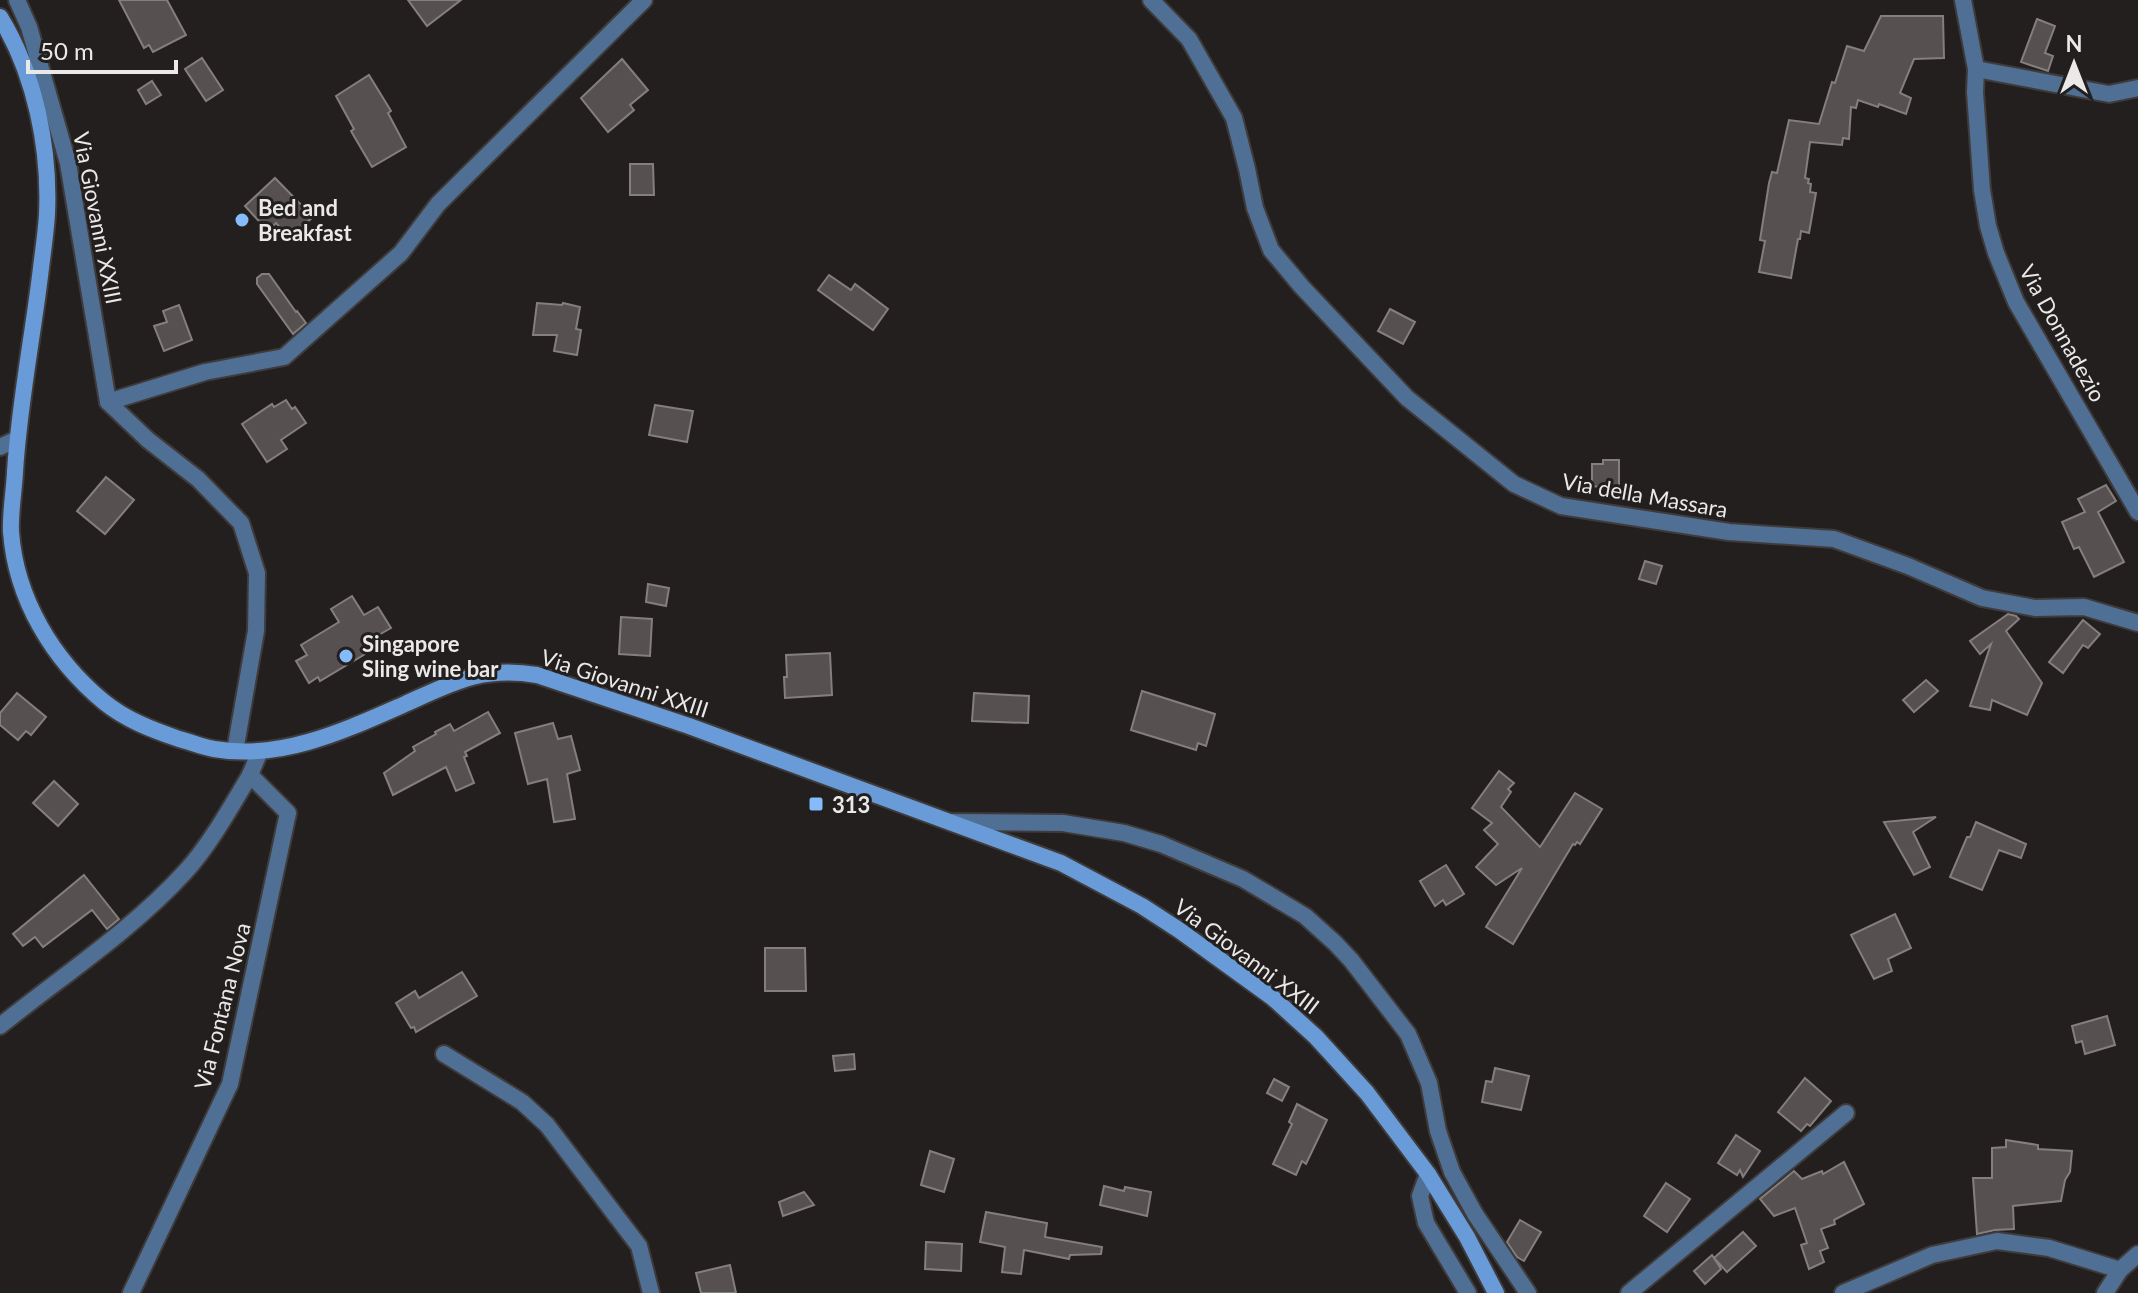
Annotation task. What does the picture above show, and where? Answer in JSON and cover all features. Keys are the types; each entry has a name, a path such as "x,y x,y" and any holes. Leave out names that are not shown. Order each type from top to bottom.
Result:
{"main road":[{"name":"Via Giovanni XXIII","path":"0,17 24,67 37,111 46,167 47,215 17,439 11,531 18,572 28,604 64,664 88,689 115,711 150,729 213,749 260,751 303,744 375,717 457,680 490,672 537,675 1061,863 1142,906 1179,930 1273,998 1316,1037 1367,1093 1428,1174 1467,1237 1496,1293"}],"street":[{"name":"Via Giovanni XXIII","path":"17,0 29,27 68,163 108,402"},
{"path":"235,751 256,631 257,573 241,523 198,479 148,440 108,402 205,372 284,357 401,253 438,204 644,0"},
{"name":"Via della Massara","path":"1151,0 1189,39 1234,118 1255,208 1271,250 1407,398 1514,484 1561,506 1729,532 1834,539 1982,598 2035,608 2084,607 2138,623"},
{"name":"Via Donnadezio","path":"1963,0 1976,69 1982,190 1996,253 2016,302 2138,512"},
{"path":"1976,69 2109,94 2138,88"},
{"path":"0,447 17,439"},
{"path":"0,1026 149,908 187,871 228,813 260,751"},
{"name":"Via Fontana Nova","path":"131,1293 230,1084 288,813 250,775"},
{"name":"Via Giovanni XXIII","path":"952,822 1063,823 1124,833 1161,844 1243,879 1305,916 1351,960 1408,1034 1429,1083 1438,1131 1452,1172 1475,1214 1528,1293"},
{"path":"444,1054 522,1102 547,1125 639,1246 651,1293"},
{"path":"1629,1293 1846,1113"},
{"path":"1428,1174 1420,1196 1426,1223 1468,1293"},
{"path":"1843,1293 1932,1255 1997,1241 2049,1248 2120,1270"},
{"path":"2105,1293 2120,1270 2138,1254"}],"building":[{"path":"119,0 167,0 186,35 153,52 149,45 144,48"},
{"path":"408,0 461,0 427,26"},
{"path":"1881,16 1943,16 1944,58 1914,59 1900,93 1911,98 1906,114 1858,100 1856,108 1851,107 1849,139 1843,138 1842,145 1810,142 1805,178 1811,184 1810,192 1816,193 1809,233 1801,231 1791,278 1759,272 1765,241 1760,240 1769,183 1772,172 1777,173 1789,120 1819,124 1847,46 1864,51"},
{"path":"2037,19 2055,26 2045,53 2053,56 2048,71 2021,62"},
{"path":"202,58 223,90 206,101 185,69"},
{"path":"622,59 648,90 630,105 634,110 608,132 581,98"},
{"path":"369,75 391,111 388,113 406,147 372,167 351,131 354,129 336,96"},
{"path":"152,81 161,95 146,104 138,90"},
{"path":"630,164 653,164 654,195 630,195"},
{"path":"275,178 313,217 304,225 307,228 292,241 276,223 268,231 245,206"},
{"path":"269,274 306,323 293,334 257,284 257,278"},
{"path":"829,275 851,290 855,284 888,309 873,330 818,290"},
{"path":"537,303 563,303 580,307 576,329 581,330 577,355 554,351 557,335 533,335"},
{"path":"179,305 192,340 164,351 154,326 167,322 163,311"},
{"path":"1390,309 1415,322 1403,344 1378,331"},
{"path":"286,400 306,423 281,440 287,449 267,462 242,424 272,404 274,407"},
{"path":"655,405 693,411 687,442 649,435"},
{"path":"1603,460 1619,460 1619,489 1592,486 1592,464 1603,464"},
{"path":"106,477 134,500 105,534 77,511"},
{"path":"2106,485 2116,501 2098,512 2124,562 2094,577 2079,547 2074,549 2062,522 2085,512 2078,499"},
{"path":"1645,561 1662,566 1656,584 1639,579"},
{"path":"648,584 669,588 666,606 646,602"},
{"path":"352,596 364,615 378,607 391,628 377,636 382,644 320,681 318,677 309,683 296,661 307,655 301,645 339,622 331,609"},
{"path":"2008,614 2019,619 2006,631 2042,683 2027,715 1992,700 1990,710 1970,706 1991,644 1980,654 1970,641"},
{"path":"621,617 652,619 650,656 619,654"},
{"path":"2083,620 2100,634 2088,648 2083,645 2063,673 2049,662"},
{"path":"830,653 832,695 785,698 786,655"},
{"path":"1926,680 1938,691 1914,712 1903,700"},
{"path":"1142,691 1215,714 1206,746 1198,743 1196,750 1131,730"},
{"path":"17,693 46,717 31,735 26,731 18,740 0,725 0,713"},
{"path":"974,693 1029,696 1028,723 972,721"},
{"path":"488,712 500,733 465,752 474,783 456,791 446,767 393,795 384,773 415,751 413,747 450,724 454,731"},
{"path":"553,723 558,739 571,736 580,770 567,774 575,819 554,822 547,779 528,784 515,733"},
{"path":"1499,771 1514,783 1508,789 1511,792 1501,807 1540,847 1575,793 1602,809 1580,844 1573,844 1513,944 1486,927 1522,868 1496,885 1476,867 1498,844 1484,830 1492,823 1472,808"},
{"path":"54,781 78,804 58,826 33,803"},
{"path":"1936,817 1913,832 1930,867 1914,875 1884,822"},
{"path":"1976,822 2026,844 2021,858 1999,850 1982,890 1950,877"},
{"path":"1446,865 1464,894 1446,905 1443,900 1435,906 1420,881"},
{"path":"84,875 119,919 107,929 92,910 43,947 35,937 23,946 13,934"},
{"path":"1895,914 1911,948 1888,959 1892,971 1874,979 1851,935"},
{"path":"765,948 805,948 806,991 765,991"},
{"path":"462,972 477,996 416,1032 414,1027 411,1028 396,1003 415,991 419,998"},
{"path":"2107,1016 2115,1045 2085,1054 2082,1041 2076,1043 2072,1026"},
{"path":"854,1054 855,1069 835,1071 833,1056"},
{"path":"1495,1068 1529,1076 1521,1110 1482,1102 1486,1081 1492,1082"},
{"path":"1805,1078 1831,1101 1810,1126 1807,1124 1801,1131 1778,1112"},
{"path":"1274,1079 1289,1087 1282,1101 1267,1093"},
{"path":"1297,1104 1327,1120 1306,1164 1302,1161 1296,1175 1273,1164 1292,1124 1289,1122"},
{"path":"1736,1135 1760,1151 1743,1177 1740,1170 1737,1175 1718,1163"},
{"path":"2006,1140 2038,1145 2038,1149 2072,1151 2070,1172 2065,1180 2061,1201 2013,1206 2014,1229 1977,1234 1973,1178 1992,1178 1992,1148 2006,1147"},
{"path":"930,1151 954,1159 944,1192 921,1185"},
{"path":"1844,1162 1864,1204 1834,1220 1835,1224 1821,1229 1828,1248 1820,1251 1824,1262 1809,1269 1801,1245 1807,1243 1795,1208 1774,1216 1760,1199 1794,1171 1802,1179 1822,1171 1823,1174"},
{"path":"1666,1183 1690,1199 1667,1232 1644,1216"},
{"path":"1104,1186 1124,1191 1125,1187 1151,1192 1147,1216 1100,1205"},
{"path":"804,1192 814,1205 783,1216 779,1202"},
{"path":"986,1212 1047,1223 1045,1237 1102,1247 1101,1254 1070,1255 1069,1259 1024,1250 1021,1274 1002,1272 1005,1247 980,1242"},
{"path":"1520,1220 1541,1232 1524,1261 1517,1257 1507,1242"},
{"path":"1743,1232 1756,1246 1727,1272 1714,1258"},
{"path":"926,1242 962,1244 961,1271 925,1269"},
{"path":"1712,1255 1721,1269 1705,1284 1694,1271"},
{"path":"730,1265 736,1293 701,1293 696,1273"}],"place":[{"name":"Bed and Breakfast","path":"242,220"},
{"name":"Singapore Sling wine bar","path":"346,656"},
{"name":"313","path":"816,804"}]}
